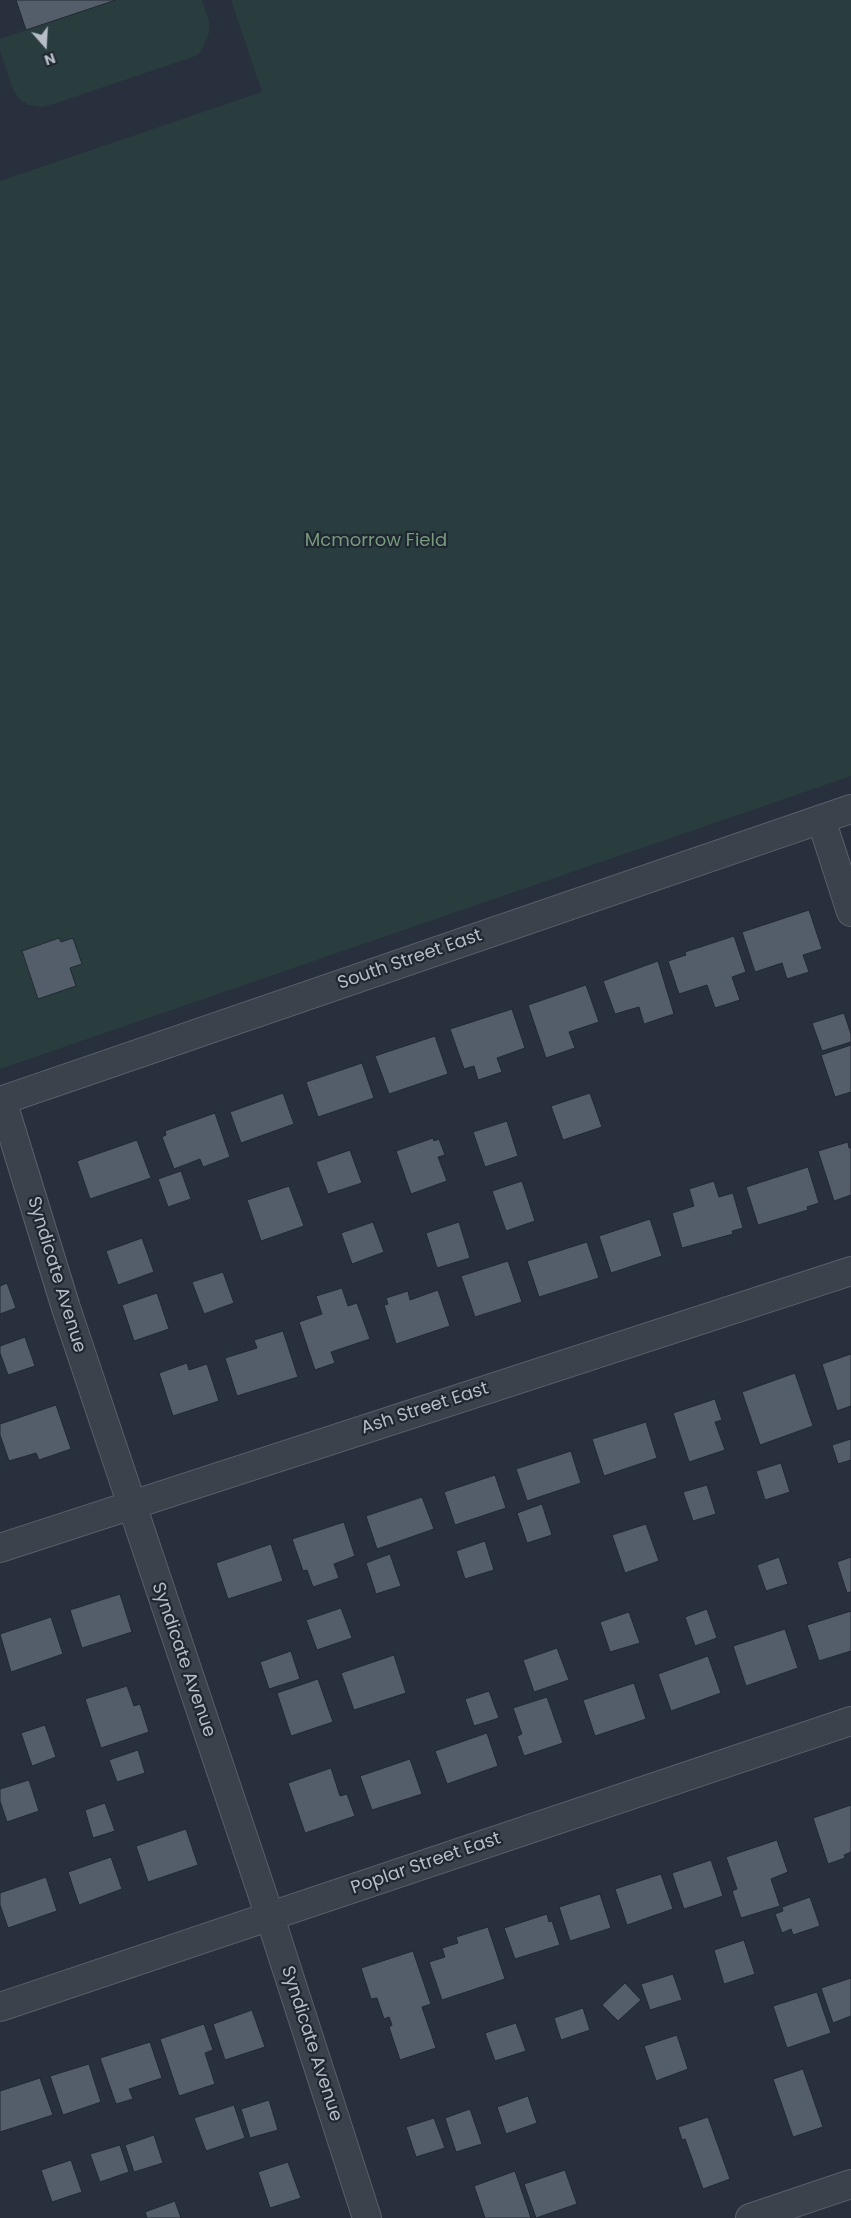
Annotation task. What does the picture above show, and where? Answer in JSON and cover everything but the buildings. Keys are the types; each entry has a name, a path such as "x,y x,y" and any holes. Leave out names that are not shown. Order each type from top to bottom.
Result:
{"street":[{"name":"South Street East","path":"1,1101 851,809"},
{"path":"821,819 851,912"},
{"name":"Syndicate Avenue","path":"1,1101 66,1308 270,1917 367,2218"},
{"name":"Ash Street East","path":"0,1548 851,1271"},
{"name":"Poplar Street East","path":"0,2007 851,1721"},
{"path":"750,2218 851,2184"}],"green space":[{"path":"116,0 202,0 209,22 209,33 200,53 193,57 42,107 29,105 19,99 13,89 0,50 0,39"},
{"name":"Mcmorrow Field","path":"231,0 851,0 851,776 0,1069 0,181 262,92"}]}
